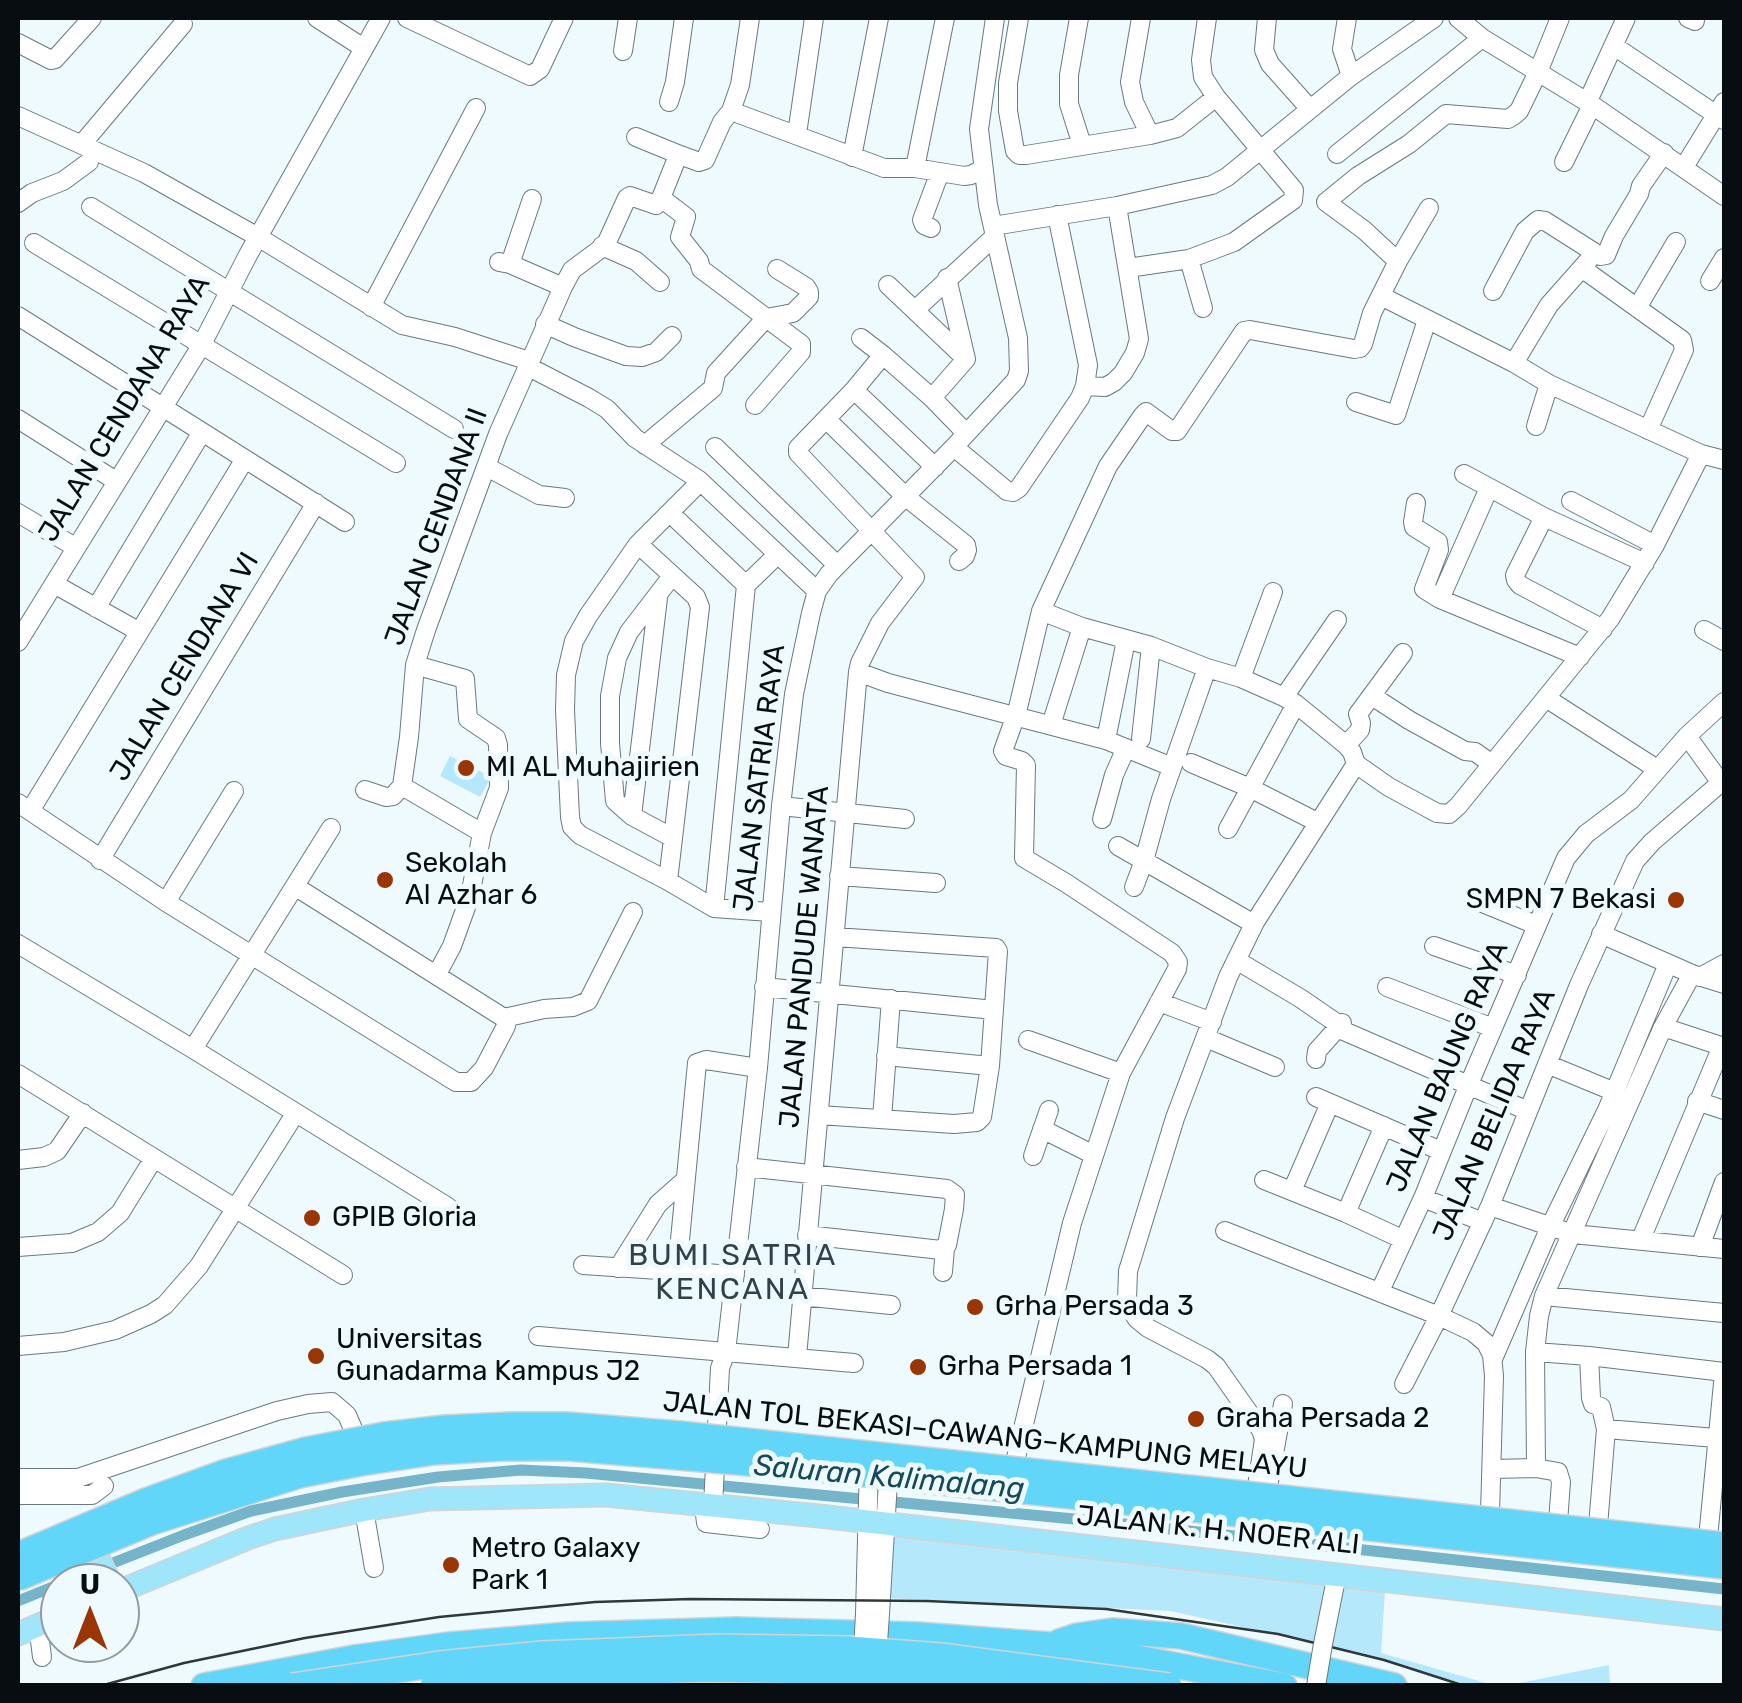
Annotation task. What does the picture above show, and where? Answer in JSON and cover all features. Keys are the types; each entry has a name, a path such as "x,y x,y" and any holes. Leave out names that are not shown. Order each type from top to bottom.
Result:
{"highway":[{"name":"JALAN TOL BEKASI–CAWANG–KAMPUNG MELAYU","path":"18,1551 226,1472 306,1450 384,1435 511,1425 680,1434 1719,1541"},
{"name":"JALAN TOL BEKASI–CAWANG–KAMPUNG MELAYU","path":"18,1578 152,1522 300,1475 434,1452 502,1448 586,1450 810,1468 1724,1566"},
{"path":"204,1686 411,1650 588,1634 737,1630 918,1635 1050,1646 1191,1667 1284,1686"},
{"path":"1050,1646 1077,1636 1112,1631 1181,1636 1394,1686"},
{"path":"292,1686 439,1664 525,1656 718,1647 849,1649 941,1656 1170,1686"},
{"path":"433,1686 703,1669 867,1672 1038,1686"},
{"path":"734,1686 759,1686"}],"main road":[{"name":"JALAN K. H. NOER ALI","path":"18,1551 118,1507 257,1458 356,1436 508,1422 567,1422 721,1441 788,1440 1015,1462 1719,1541"},
{"name":"JALAN K. H. NOER ALI","path":"788,1440 804,1454 879,1471 924,1468 951,1456"},
{"name":"JALAN K. H. NOER ALI","path":"140,1582 262,1534 364,1510 430,1499 606,1495 710,1503 1724,1619"},
{"path":"81,1522 100,1563"}],"street":[{"path":"18,43 55,60 92,18"},
{"path":"316,18 362,47"},
{"name":"JALAN CENDANA RAYA","path":"18,642 25,612 54,584 202,346 228,290 381,18"},
{"path":"407,18 530,76 540,68 564,18"},
{"path":"624,51 628,18"},
{"path":"669,102 684,18"},
{"path":"636,137 699,162 705,160 722,122 732,111 750,18"},
{"path":"797,134 814,18"},
{"path":"852,158 879,18"},
{"path":"915,168 944,18"},
{"name":"JALAN SATRIA RAYA","path":"710,1503 721,1441 720,1368 726,1352 758,1068 781,806 794,694 806,632 818,591 837,565 935,467 1016,380 1019,371 1018,338 988,206 979,129 995,18"},
{"path":"1019,18 1008,83 1008,110 1019,155 1177,128 1216,97"},
{"path":"1079,18 1069,94 1082,146"},
{"path":"1141,18 1130,82 1134,102 1150,134"},
{"path":"1128,268 1189,259 1234,242 1293,200 1294,190 1203,77 1207,18"},
{"path":"1266,18 1264,50 1270,64 1310,109"},
{"path":"1347,18 1342,49 1351,76"},
{"path":"915,310 994,231 1212,184 1227,177 1351,76 1434,18"},
{"path":"1458,18 1482,38 1590,104 1724,196"},
{"path":"1392,256 1329,206 1328,199 1446,114 1508,119 1514,116 1538,72 1560,18"},
{"path":"1564,162 1626,18"},
{"path":"82,144 183,24"},
{"path":"1337,154 1482,38"},
{"path":"1614,46 1722,112 1684,167"},
{"path":"371,306 476,108"},
{"path":"732,111 884,168 915,168 964,176 983,172"},
{"path":"18,116 144,173 410,328 455,337 528,364 588,398 693,478 818,591"},
{"path":"1494,291 1525,231 1538,220 1594,253 1606,255 1642,186 1664,154"},
{"path":"680,155 661,198 686,216 680,238 702,270 801,344 801,352 754,405"},
{"path":"22,195 63,181 90,162"},
{"path":"931,228 922,220 940,172"},
{"name":"JALAN CENDANA II","path":"402,786 415,664 478,486 545,324 572,270 602,246 627,198 656,205 661,198"},
{"path":"532,199 505,263 563,287"},
{"path":"91,206 454,429"},
{"path":"1085,386 1114,382 1135,353 1138,339 1117,206"},
{"path":"1015,1462 1072,1222 1122,1073 1178,962 1175,956 1024,858 1026,765 1003,751 1016,715 1041,611 1108,466 1142,415 1146,412 1177,432 1244,331 1360,348 1398,260 1429,208"},
{"path":"862,338 932,398 960,440 1006,491 1019,488 1085,386 1088,365 1058,218"},
{"path":"1638,308 1676,242"},
{"path":"34,244 396,463"},
{"path":"602,246 636,261 660,282"},
{"path":"1514,364 1552,300 1594,253"},
{"path":"1710,281 1724,258"},
{"path":"1189,259 1203,308"},
{"path":"645,445 713,388 716,372 766,318 793,313 809,297 806,287 777,269"},
{"path":"1583,269 1682,340 1684,350 1648,430"},
{"path":"948,278 966,358"},
{"path":"888,285 966,358"},
{"path":"1381,296 1549,384 1701,454 1724,460"},
{"path":"18,316 346,522"},
{"path":"1356,402 1396,415 1428,320"},
{"path":"545,324 626,356 642,357 656,352 672,336"},
{"path":"872,531 798,454 801,444 883,355"},
{"path":"932,398 966,358"},
{"path":"1536,426 1549,384"},
{"path":"854,390 935,467"},
{"path":"18,419 116,481"},
{"path":"826,419 906,497 966,545 959,561"},
{"path":"96,608 202,432"},
{"path":"715,447 837,565"},
{"path":"1041,611 1241,678 1290,700 1346,745 1356,764 1425,807 1448,814 1603,629 1645,564 1701,454"},
{"path":"245,459 24,807 250,956 456,1082 471,1082 484,1068 506,1026 504,1018"},
{"path":"487,467 540,495 566,498"},
{"path":"1464,474 1645,564"},
{"path":"693,478 670,513 638,544 574,641 566,675 568,805 572,827 580,835 714,908 770,912"},
{"path":"1440,599 1490,488"},
{"path":"1572,501 1655,545"},
{"name":"JALAN CENDANA VI","path":"100,860 316,503"},
{"path":"1416,503 1414,528 1438,542 1440,550 1424,589 1580,656"},
{"path":"18,512 75,547"},
{"path":"670,513 746,585"},
{"path":"1544,517 1516,580 1603,629"},
{"name":"JALAN PANDUDE WANATA","path":"797,1358 858,672 880,623 915,577 872,531"},
{"path":"638,544 696,597 700,607 668,881"},
{"path":"714,908 746,585 778,554"},
{"path":"672,576 629,632 616,658 610,696 615,801 632,816 673,838"},
{"path":"54,584 138,631"},
{"path":"1241,678 1274,592"},
{"path":"632,816 658,596"},
{"path":"1228,829 1290,700 1338,620"},
{"path":"1051,725 1082,627"},
{"path":"1704,630 1724,641"},
{"path":"1106,740 1126,640"},
{"path":"1102,819 1114,775 1133,743 1151,646"},
{"path":"1346,745 1360,730 1358,714 1403,653"},
{"path":"415,664 465,679 468,719 496,738 498,745 500,788 482,833 470,896 437,974"},
{"path":"1134,887 1207,668"},
{"path":"858,672 1106,740 1133,743 1172,767"},
{"path":"1372,696 1492,764"},
{"path":"1546,698 1657,769"},
{"name":"JALAN BAUNG RAYA","path":"1380,1291 1423,1198 1536,924 1572,850 1630,800 1686,736 1724,702"},
{"path":"1686,736 1722,786"},
{"path":"1191,763 1317,822"},
{"path":"1263,1487 1262,1430 1216,1366 1142,1324 1130,1310 1128,1272 1175,1118 1236,960 1254,924 1356,764"},
{"path":"365,790 393,796 402,786 482,833"},
{"name":"JALAN BELIDA RAYA","path":"1404,1384 1486,1214 1635,861 1652,842 1722,786"},
{"path":"166,902 234,790"},
{"path":"781,806 905,820"},
{"path":"193,1049 330,828"},
{"path":"1118,846 1254,924"},
{"path":"839,876 936,883"},
{"path":"296,886 504,1018 588,1001 634,912"},
{"path":"1480,902 1536,924"},
{"path":"1601,934 1684,971 1724,984"},
{"path":"819,1115 954,1124 980,1120 990,1066 998,950 835,937"},
{"path":"18,944 448,1207"},
{"path":"1434,946 1516,974"},
{"path":"1236,960 1335,1022 1528,1111"},
{"path":"1684,971 1724,964"},
{"path":"1493,1359 1664,1027 1684,971"},
{"path":"1534,1468 1539,1316 1561,1230 1615,1092 1684,971"},
{"path":"764,987 994,1010"},
{"path":"1387,987 1493,1028"},
{"path":"882,1119 891,999"},
{"path":"1158,1002 1275,1067"},
{"path":"1316,1060 1318,1051 1341,1024"},
{"path":"1641,1239 1723,1047 1664,1027"},
{"path":"1028,1040 1122,1073"},
{"path":"886,1056 990,1066"},
{"path":"677,1271 698,1062 758,1068"},
{"path":"1547,1064 1615,1092"},
{"path":"18,1074 343,1275"},
{"path":"1292,1191 1323,1100 1441,1151"},
{"path":"1697,1101 1724,1110"},
{"path":"1033,1156 1049,1110"},
{"path":"18,1160 57,1151 83,1113"},
{"path":"18,1346 115,1330 151,1314 175,1296 200,1266 295,1114"},
{"path":"1346,1213 1384,1126"},
{"path":"1042,1130 1094,1155"},
{"path":"18,1247 72,1243 98,1232 129,1200 154,1158"},
{"path":"746,1168 949,1190 955,1197 943,1272"},
{"path":"1264,1180 1404,1240"},
{"path":"618,1268 658,1204 684,1181"},
{"path":"1700,1247 1724,1182"},
{"path":"1423,1198 1561,1230 1724,1250"},
{"path":"1226,1230 1439,1316 1486,1343 1493,1359 1498,1469 1490,1513"},
{"path":"807,1235 945,1248"},
{"path":"584,1265 735,1275"},
{"path":"801,1296 891,1305"},
{"path":"1544,1296 1724,1314"},
{"path":"538,1336 854,1363"},
{"path":"1535,1352 1724,1376 1712,1480 1719,1541"},
{"path":"1589,1356 1591,1398 1601,1407 1606,1430 1598,1526"},
{"path":"18,1495 99,1484 277,1411 308,1404 332,1402 347,1415 356,1436"},
{"path":"1263,1487 1283,1404"},
{"path":"1606,1430 1716,1438"},
{"path":"1498,1469 1534,1468 1554,1470 1560,1475 1558,1522"},
{"path":"875,1686 873,1614 879,1471"},
{"path":"18,1478 78,1478 99,1484 118,1507"},
{"path":"710,1503 706,1523 760,1529"},
{"path":"364,1510 374,1568"},
{"path":"1316,1686 1337,1574"},
{"path":"862,1686 873,1614"},
{"path":"28,1630 40,1652"}],"shaded area":[{"path":"450,756 491,777 480,797 440,776"},
{"path":"894,1525 1385,1591 1381,1653 1493,1685 1468,1685 1348,1651 1171,1611 888,1598"},
{"path":"1609,1665 1610,1685 1510,1685"}],"waterway":[{"name":"Saluran Kalimalang","path":"113,1563 251,1511 438,1477 521,1470 1106,1522 1724,1589"},
{"name":"Saluran Kalimalang","path":"18,1601 40,1592"}],"tram line":[{"path":"100,1686 184,1663 305,1638 439,1617 595,1602 690,1599 927,1601 1106,1609 1278,1634 1384,1660 1465,1686"}],"place":[{"name":"MI AL Muhajirien","path":"466,768"},
{"name":"Sekolah Al Azhar 6","path":"385,880"},
{"name":"SMPN 7 Bekasi","path":"1676,900"},
{"name":"GPIB Gloria","path":"312,1218"},
{"name":"Grha Persada 3","path":"975,1307"},
{"name":"Universitas Gunadarma Kampus J2","path":"316,1356"},
{"name":"Grha Persada 1","path":"918,1367"},
{"name":"Graha Persada 2","path":"1196,1419"},
{"name":"Metro Galaxy Park 1","path":"451,1565"}],"district":[{"name":"BUMI SATRIA KENCANA","path":"733,1273"}]}
